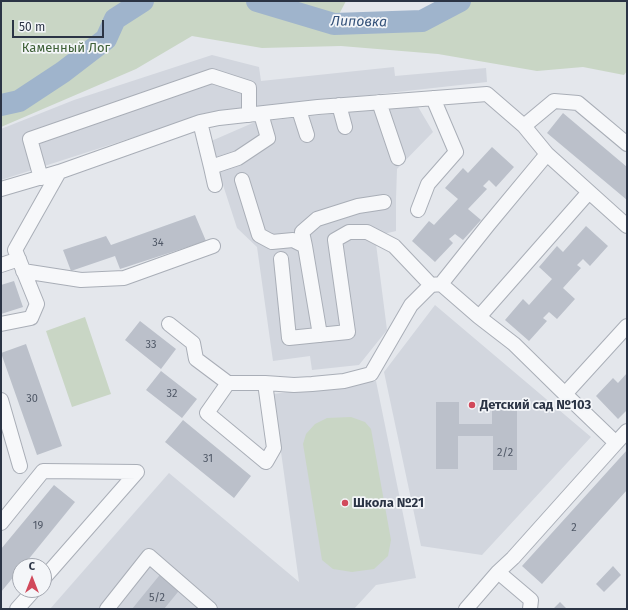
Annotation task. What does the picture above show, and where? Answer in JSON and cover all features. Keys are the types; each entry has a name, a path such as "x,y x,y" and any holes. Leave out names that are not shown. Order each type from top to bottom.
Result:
{"street":[{"path":"41,178 30,139 212,76 249,88 255,114 268,138 238,158 211,166"},
{"path":"1,189 59,172 200,122 255,114 339,105 487,94 524,126 547,154 627,226"},
{"path":"418,210 428,184 456,152 433,98"},
{"path":"524,126 554,101 578,103 627,144"},
{"path":"379,102 398,158"},
{"path":"339,105 345,127"},
{"path":"299,110 307,135"},
{"path":"200,122 214,185"},
{"path":"169,324 193,343 196,359 228,383 294,385 312,384 344,381 371,374 411,304 436,284 488,225 547,154"},
{"path":"1,324 31,318 37,304 15,250 59,172"},
{"path":"242,180 259,235 272,242 293,240 305,246"},
{"path":"478,317 589,192"},
{"path":"320,335 302,232 317,219 358,206 384,202"},
{"path":"281,259 289,338 348,332 335,240 349,232 367,232 394,246 436,284 514,344 616,443"},
{"path":"1,265 21,265 81,280 124,278 213,246"},
{"path":"565,394 627,326"},
{"path":"228,383 207,413 266,462 274,448 265,383"},
{"path":"1,400 20,466"},
{"path":"466,609 627,431"},
{"path":"1,523 43,472 138,472 52,569"},
{"path":"107,609 149,556 210,609"},
{"path":"498,572 531,600 530,609"},
{"path":"17,609 27,598"}],"shaded area":[{"path":"212,55 259,67 261,81 394,67 395,76 486,68 487,82 209,113 1,180 1,129 74,100"},
{"path":"417,105 433,132 397,169 396,231 375,236 387,330 359,365 312,370 310,356 273,361 257,247 237,228 209,142 255,122"},
{"name":"Детский сад №103","path":"435,305 591,437 482,555 421,546 384,372"},
{"name":"Школа №21","path":"376,381 416,578 376,585 354,609 50,609 169,473 299,582 273,394"}],"green space":[{"name":"Каменный Лог","path":"1,1 346,1 334,24 422,21 460,1 627,1 627,71 624,75 583,67 537,71 438,54 341,46 262,48 192,36 136,69 1,127"},
{"path":"85,317 111,394 72,407 46,331"},
{"path":"351,417 365,422 371,429 391,540 388,556 374,569 352,572 333,569 322,560 303,444 306,434 315,424 327,418"}],"building":[{"path":"563,113 627,167 627,200 547,133"},
{"path":"492,147 514,167 496,187 489,180 483,186 487,189 468,209 481,220 463,240 455,234 449,239 453,243 435,262 412,241 429,221 434,225 458,199 445,188 463,168 468,173"},
{"path":"195,215 206,241 120,269 115,256 71,271 63,250 106,236 111,245"},
{"path":"586,226 608,246 590,266 583,259 577,265 581,268 563,288 575,299 557,319 549,312 543,318 547,321 529,341 505,320 523,299 529,305 552,279 539,267 557,246 563,252"},
{"path":"14,281 23,307 1,314 1,285"},
{"path":"140,321 176,349 161,369 125,340"},
{"path":"26,344 62,446 37,455 1,353"},
{"path":"161,371 197,399 182,418 146,390"},
{"path":"627,373 627,410 618,419 596,396 613,378 618,383"},
{"path":"436,402 459,402 459,424 492,424 492,402 517,402 517,470 493,470 493,436 458,436 458,469 436,469"},
{"path":"183,420 251,476 234,498 165,442"},
{"path":"627,450 627,490 542,584 522,566"},
{"path":"54,485 75,502 30,558 12,558 12,579 1,592 1,549"},
{"path":"613,566 621,575 604,592 596,584"},
{"path":"163,571 182,587 164,609 132,609"},
{"path":"560,602 567,609 553,609"}],"waterway":[{"name":"Липовка","path":"1,105 19,101 63,72 106,39 115,19 143,1"},
{"name":"Липовка","path":"257,1 334,24 422,21 460,1"}],"place":[{"name":"Детский сад №103","path":"472,405"},
{"name":"Школа №21","path":"345,503"}]}
